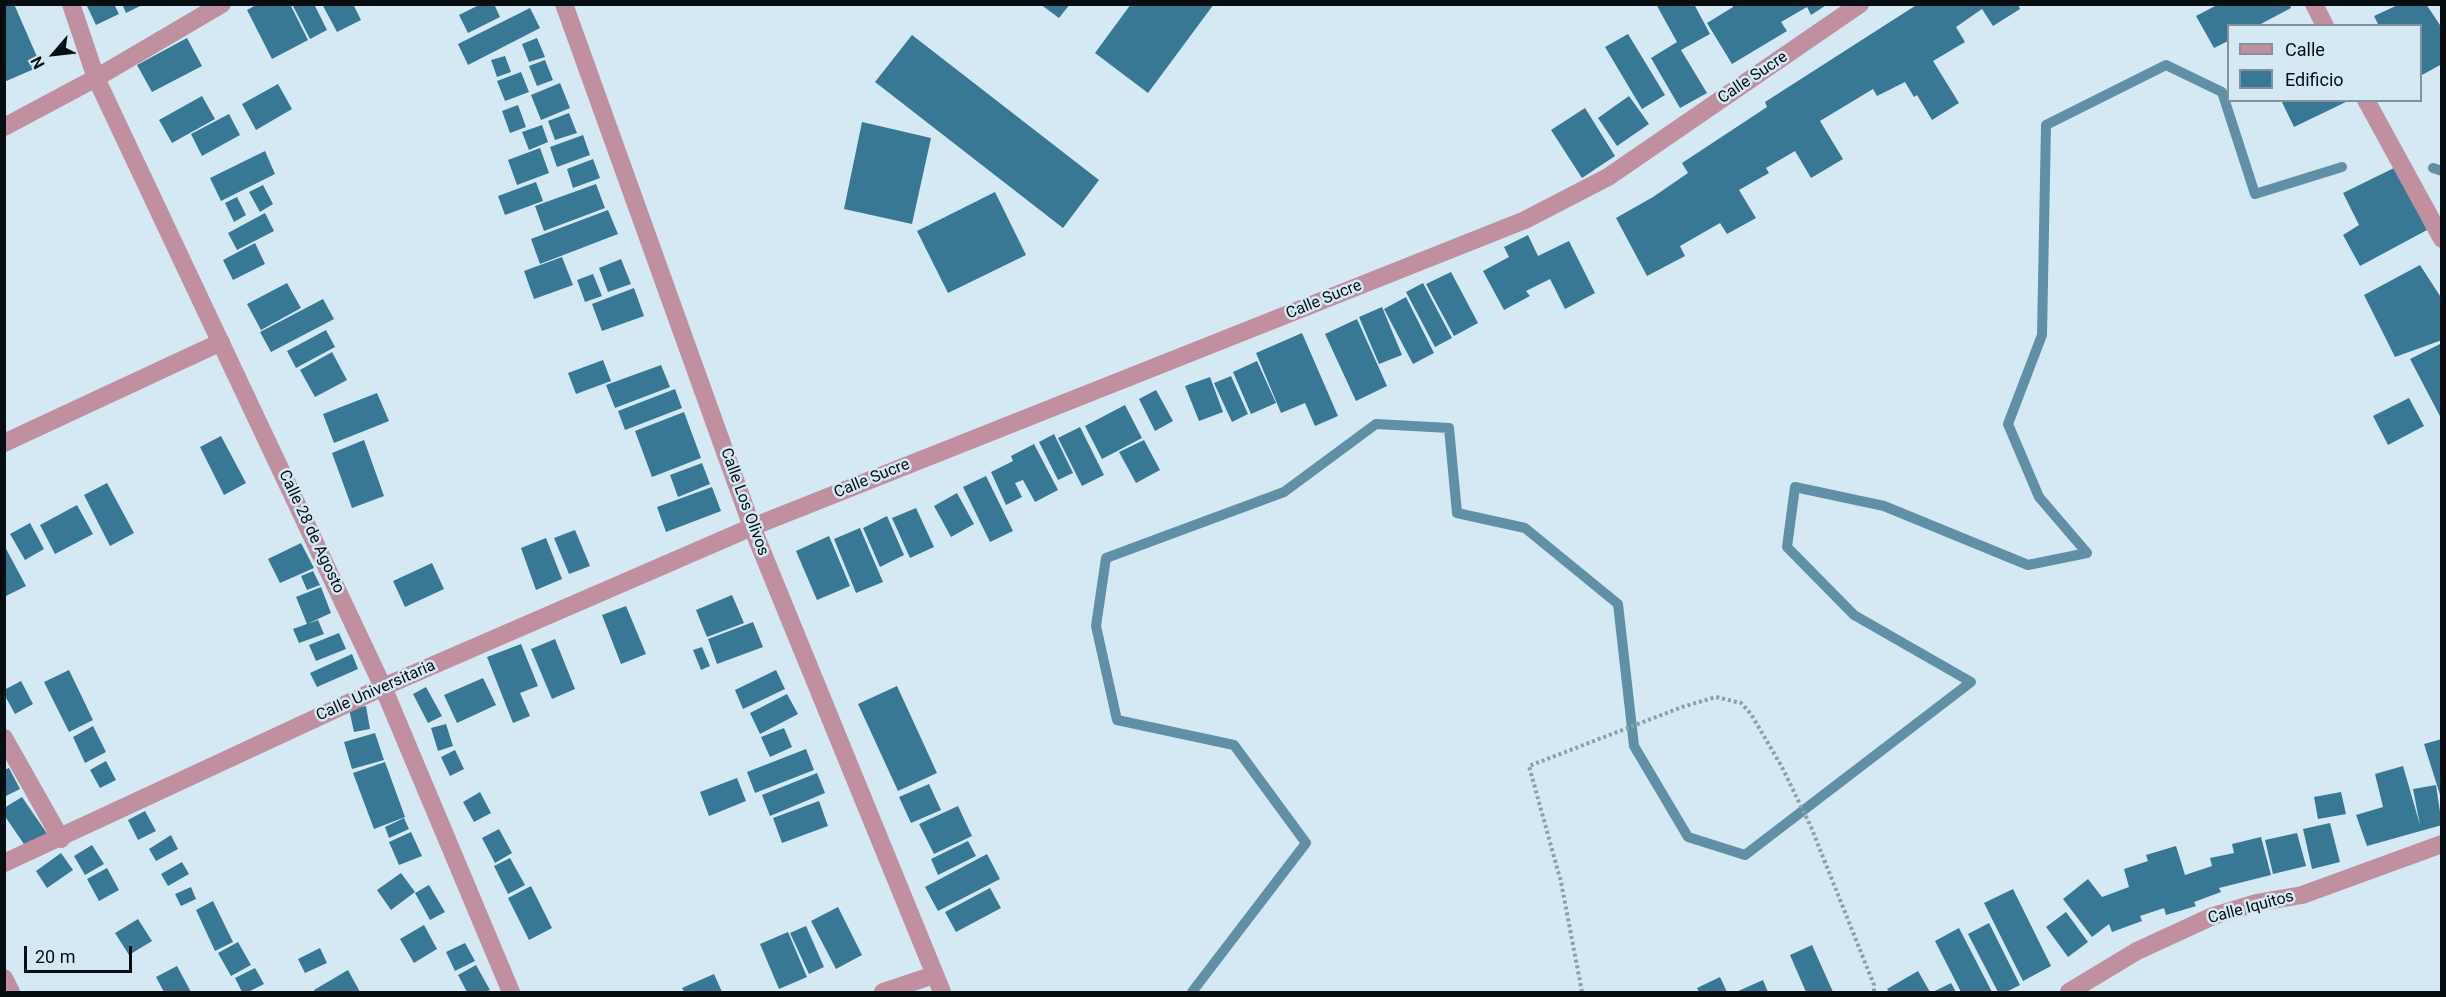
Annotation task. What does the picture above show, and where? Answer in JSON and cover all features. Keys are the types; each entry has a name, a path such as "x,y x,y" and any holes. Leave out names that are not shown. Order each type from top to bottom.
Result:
{"street":[{"name":"Calle 28 de Agosto","path":"70,4 96,78 383,687 511,993"},
{"path":"4,127 96,78 222,4"},
{"name":"Calle Los Olivos","path":"564,4 752,527 942,993"},
{"name":"Calle Sucre","path":"752,527 1525,220 1608,177 1860,4"},
{"path":"2314,4 2324,24"},
{"path":"2367,102 2442,239"},
{"path":"4,443 221,342"},
{"name":"Calle Universitaria","path":"4,864 383,687 752,527"},
{"path":"4,738 61,839"},
{"name":"Calle Iquitos","path":"2069,993 2137,951 2213,916 2256,903 2302,895 2442,844"},
{"path":"883,993 934,975"},
{"path":"4,978 11,993"}],"path":[{"path":"1582,993 1561,882 1528,766 1716,697 1741,703 1751,714 1782,767 1819,848 1874,985 1874,993"}],"building":[{"path":"4,4 14,4 41,66 4,82"},
{"path":"86,4 114,4 119,14 96,25"},
{"path":"122,4 144,4 126,13"},
{"path":"258,4 290,4 308,40 272,59 247,10"},
{"path":"292,4 314,4 327,30 310,39"},
{"path":"322,4 353,4 361,20 337,32"},
{"path":"481,4 494,4 500,17 468,33 459,15"},
{"path":"1040,4 1070,4 1059,18"},
{"path":"1131,4 1214,4 1148,93 1095,53"},
{"path":"1656,4 1694,4 1710,34 1681,50 1707,93 1680,108 1651,58 1677,42"},
{"path":"1732,4 1828,4 1811,15 1807,7 1781,22 1787,31 1732,64 1707,23 1733,7"},
{"path":"1918,4 2018,4 2020,9 1993,26 1982,9 1956,27 1965,42 1933,61 1959,103 1932,120 1917,95 1914,97 1905,82 1877,96 1873,89 1820,121 1843,159 1811,178 1795,151 1766,168 1769,173 1739,190 1756,218 1727,234 1720,223 1680,246 1685,256 1647,276 1616,218 1653,197 1688,173 1682,163 1767,107 1765,102"},
{"path":"2400,4 2426,4 2442,28 2442,64 2422,75 2422,24 2378,24 2374,16"},
{"path":"2217,5 2290,5 2291,8 2261,24 2227,24 2227,42 2214,48 2196,16"},
{"path":"530,8 540,28 468,65 458,44"},
{"path":"1628,34 1665,95 1642,109 1605,47"},
{"path":"912,35 1099,180 1063,228 875,82"},
{"path":"187,38 202,66 152,92 137,65"},
{"path":"537,38 545,57 529,62 522,44"},
{"path":"505,56 511,72 497,77 491,60"},
{"path":"545,60 553,80 537,86 529,66"},
{"path":"521,72 529,92 505,101 497,81"},
{"path":"560,83 570,108 541,120 531,95"},
{"path":"278,84 292,109 256,130 242,104"},
{"path":"202,96 215,119 172,143 159,120"},
{"path":"1629,96 1649,124 1617,146 1598,118"},
{"path":"2282,102 2346,102 2294,127"},
{"path":"518,105 526,127 510,133 502,111"},
{"path":"1585,108 1615,156 1582,178 1551,130"},
{"path":"569,113 577,133 555,140 548,121"},
{"path":"229,114 240,135 202,156 191,134"},
{"path":"862,122 931,138 912,224 844,209"},
{"path":"542,125 548,142 529,150 522,132"},
{"path":"583,135 590,155 557,167 550,147"},
{"path":"540,148 549,173 517,185 508,160"},
{"path":"265,151 275,174 221,201 210,178"},
{"path":"593,159 600,178 573,188 567,169"},
{"path":"2396,167 2427,230 2360,266 2343,235 2359,225 2343,193"},
{"path":"536,182 543,201 505,215 498,196"},
{"path":"596,184 605,208 544,231 535,206"},
{"path":"263,185 273,204 260,212 249,192"},
{"path":"995,192 1026,255 948,293 917,231"},
{"path":"237,197 246,215 234,222 225,203"},
{"path":"608,210 618,234 540,264 531,239"},
{"path":"265,213 274,231 237,250 228,233"},
{"path":"1528,235 1538,256 1569,241 1595,293 1565,309 1550,279 1526,291 1530,296 1504,310 1483,271 1509,257 1504,247"},
{"path":"255,243 265,264 233,280 223,260"},
{"path":"562,257 573,285 534,299 524,271"},
{"path":"621,259 631,284 608,292 599,268"},
{"path":"2420,265 2442,299 2442,340 2395,357 2364,295"},
{"path":"1451,272 1478,323 1454,336 1426,284"},
{"path":"593,274 602,296 585,302 577,280"},
{"path":"287,283 301,308 261,330 247,304"},
{"path":"1423,283 1452,338 1435,347 1406,292"},
{"path":"634,288 644,316 602,331 592,304"},
{"path":"1406,297 1434,353 1413,364 1384,309"},
{"path":"323,299 334,319 271,352 260,332"},
{"path":"1382,307 1402,355 1379,364 1359,317"},
{"path":"1357,319 1387,386 1356,401 1325,334"},
{"path":"326,330 335,347 296,368 287,351"},
{"path":"1302,333 1338,416 1315,426 1305,403 1281,413 1256,353"},
{"path":"2442,343 2442,420 2410,359"},
{"path":"332,352 347,380 315,397 300,370"},
{"path":"603,360 611,381 576,394 568,373"},
{"path":"1257,361 1276,403 1251,414 1233,372"},
{"path":"661,365 670,387 615,408 606,385"},
{"path":"1231,376 1248,414 1232,422 1214,383"},
{"path":"1210,377 1223,412 1199,421 1185,386"},
{"path":"675,389 682,408 625,430 618,411"},
{"path":"1156,390 1173,421 1155,431 1139,399"},
{"path":"377,393 389,421 334,443 323,414"},
{"path":"2409,398 2424,426 2388,445 2373,416"},
{"path":"1125,405 1142,438 1102,459 1085,426"},
{"path":"684,412 701,458 652,477 635,431"},
{"path":"1080,427 1104,475 1082,486 1058,438"},
{"path":"1054,434 1073,473 1058,480 1039,442"},
{"path":"221,436 246,483 224,495 200,447"},
{"path":"364,440 384,496 352,508 332,453"},
{"path":"1144,440 1160,470 1136,483 1119,452"},
{"path":"1034,444 1058,490 1035,502 1023,480 1015,483 1022,497 1006,505 991,472 1013,461 1011,456"},
{"path":"702,463 710,484 678,497 670,475"},
{"path":"986,476 1013,531 990,542 963,487"},
{"path":"107,483 134,533 110,546 84,495"},
{"path":"712,487 721,511 666,532 657,507"},
{"path":"957,493 974,524 951,537 934,506"},
{"path":"77,505 93,534 55,554 40,525"},
{"path":"916,508 934,547 910,558 892,518"},
{"path":"887,516 904,555 880,567 863,528"},
{"path":"30,523 44,549 25,560 10,534"},
{"path":"860,528 883,582 856,593 834,539"},
{"path":"575,530 590,566 569,574 554,538"},
{"path":"829,536 850,586 817,600 796,551"},
{"path":"546,538 562,579 536,590 521,548"},
{"path":"301,543 314,568 280,583 268,559"},
{"path":"4,545 26,586 6,596 4,594"},
{"path":"432,563 444,589 405,607 393,581"},
{"path":"313,571 320,585 307,590 301,576"},
{"path":"321,587 331,613 307,624 296,597"},
{"path":"732,595 744,623 707,637 696,610"},
{"path":"626,606 646,654 621,664 602,615"},
{"path":"318,620 324,634 299,643 293,629"},
{"path":"753,622 763,647 717,664 708,639"},
{"path":"339,633 346,649 316,661 309,645"},
{"path":"555,639 575,689 552,699 531,649"},
{"path":"521,644 538,686 520,693 530,716 513,723 487,657"},
{"path":"702,647 710,666 701,670 693,650"},
{"path":"352,654 358,669 317,687 310,673"},
{"path":"69,670 93,720 69,732 44,682"},
{"path":"776,670 785,689 743,709 735,690"},
{"path":"483,678 496,705 457,723 444,695"},
{"path":"21,681 33,704 15,714 4,690"},
{"path":"897,686 937,773 898,791 858,704"},
{"path":"426,687 442,716 428,723 413,694"},
{"path":"787,694 798,714 760,734 750,713"},
{"path":"366,706 370,729 354,732 349,709"},
{"path":"446,724 453,746 438,751 431,728"},
{"path":"93,726 106,752 85,763 73,737"},
{"path":"784,728 792,747 770,757 761,737"},
{"path":"375,733 384,760 352,769 344,742"},
{"path":"2442,739 2442,798 2441,798 2424,744"},
{"path":"806,749 814,770 755,793 747,772"},
{"path":"455,750 464,769 450,776 441,757"},
{"path":"106,761 116,780 100,788 90,770"},
{"path":"385,762 405,817 374,829 353,773"},
{"path":"2403,766 2420,825 2413,789 2436,785 2442,825 2367,846 2356,815 2383,807 2375,774"},
{"path":"9,768 20,789 4,797 4,770"},
{"path":"817,773 825,793 770,816 762,795"},
{"path":"737,778 746,801 709,816 700,792"},
{"path":"929,784 941,810 911,823 899,797"},
{"path":"480,792 491,813 474,822 463,802"},
{"path":"2341,792 2346,814 2318,819 2314,797"},
{"path":"22,797 48,835 28,850 4,815 4,808"},
{"path":"819,801 828,826 782,843 773,818"},
{"path":"958,806 972,836 934,854 919,824"},
{"path":"145,811 156,831 138,840 128,820"},
{"path":"404,818 409,829 389,838 385,827"},
{"path":"2330,823 2340,862 2312,869 2303,829"},
{"path":"499,829 512,853 495,863 482,838"},
{"path":"411,832 422,856 399,865 389,842"},
{"path":"2297,833 2306,866 2273,874 2265,840"},
{"path":"171,835 178,849 156,861 149,849"},
{"path":"2261,837 2271,875 2219,888 2221,892 2194,902 2196,906 2166,915 2164,908 2140,916 2142,921 2112,932 2109,924 2092,937 2063,899 2088,879 2102,897 2129,887 2124,869 2148,861 2146,855 2176,846 2185,875 2212,866 2210,858 2234,853 2232,844"},
{"path":"968,841 976,856 938,875 931,859"},
{"path":"92,845 104,864 85,875 74,856"},
{"path":"61,853 73,870 47,888 36,871"},
{"path":"987,854 1000,879 938,911 925,887"},
{"path":"510,858 525,885 508,894 494,866"},
{"path":"182,862 189,874 168,886 161,874"},
{"path":"107,868 119,890 99,901 87,879"},
{"path":"401,873 415,892 391,910 377,890"},
{"path":"429,885 445,912 430,920 415,893"},
{"path":"531,886 552,928 529,940 508,898"},
{"path":"191,887 196,899 181,906 175,894"},
{"path":"990,888 1001,908 956,932 945,912"},
{"path":"2013,889 2051,966 2023,981 1984,903"},
{"path":"213,901 233,942 215,951 196,910"},
{"path":"838,907 862,955 836,969 811,921"},
{"path":"2066,912 2088,942 2068,957 2046,927"},
{"path":"138,919 152,941 129,955 115,933"},
{"path":"1989,923 2020,985 2006,992 1998,992 1968,934"},
{"path":"424,925 437,949 414,963 400,939"},
{"path":"806,926 824,967 809,974 790,933"},
{"path":"1959,928 1992,992 1961,992 1935,941"},
{"path":"788,932 807,977 779,989 760,944"},
{"path":"238,942 251,965 231,976 218,953"},
{"path":"465,943 475,961 455,971 446,952"},
{"path":"1812,945 1833,992 1806,992 1790,955"},
{"path":"320,948 327,963 305,973 298,959"},
{"path":"476,965 490,990 467,992 458,975"},
{"path":"177,966 191,992 164,992 156,977"},
{"path":"255,968 264,984 248,992 242,992 235,978"},
{"path":"348,970 360,992 315,992 314,990"},
{"path":"1918,971 1930,992 1889,992 1887,989"},
{"path":"714,974 722,992 684,992 682,988"},
{"path":"1720,977 1727,992 1699,992 1697,988"},
{"path":"1763,980 1768,992 1736,992"},
{"path":"1951,983 1956,992 1933,992"}],"waterway":[{"path":"1192,992 1306,843 1234,745 1117,720 1096,626 1106,558 1284,492 1376,424 1449,428 1457,513 1525,528 1618,604 1634,746 1688,837 1745,855 1971,682 1854,615 1787,547 1795,487 1884,506 2028,565 2087,553 2039,497 2008,424 2042,335 2046,125 2166,65 2222,92 2255,194 2342,167"},
{"path":"2433,168 2442,171"}]}
